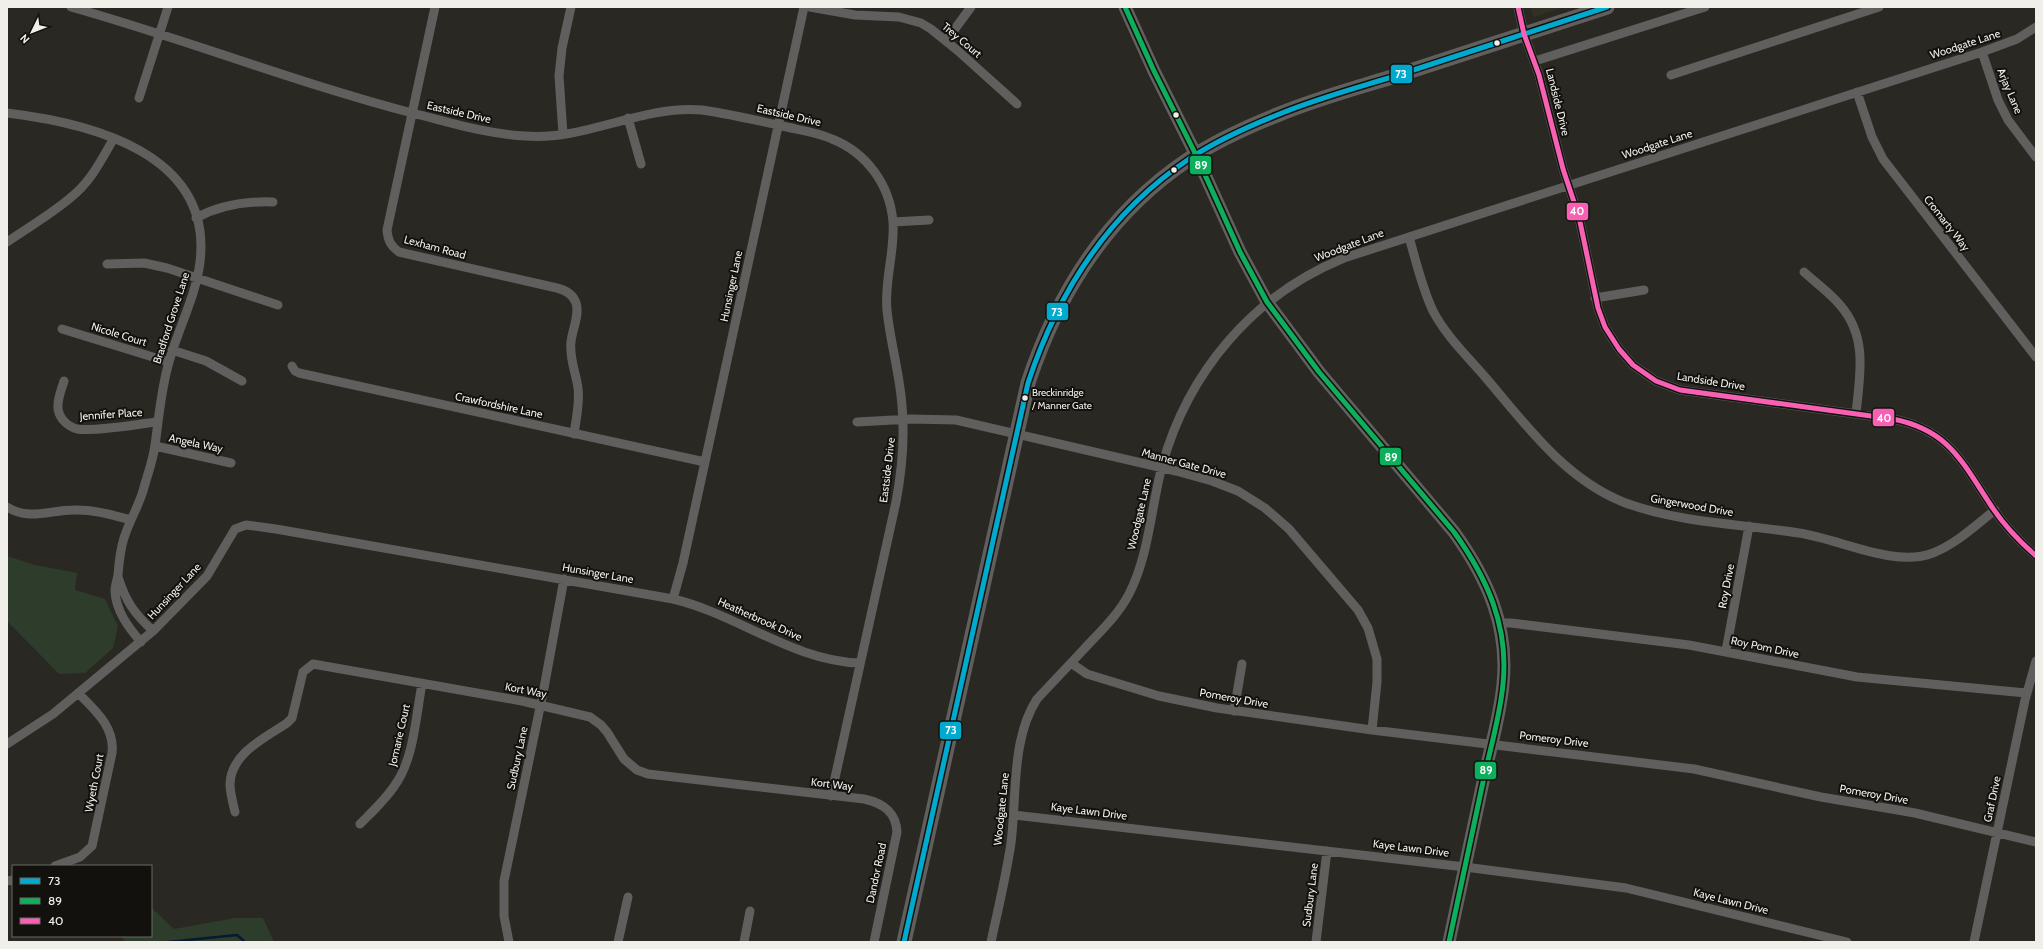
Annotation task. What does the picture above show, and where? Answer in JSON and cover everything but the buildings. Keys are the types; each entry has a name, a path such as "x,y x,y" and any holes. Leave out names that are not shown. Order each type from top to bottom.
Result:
{"main road":[{"path":"904,942 1028,383 1046,332 1068,289 1085,262 1124,213 1173,170 1216,143 1285,111 1607,7"}],"street":[{"name":"Eastside Drive","path":"70,7 352,96 500,133 539,137 563,134 587,130 628,118 660,111 688,109 718,112 831,138 859,155 873,169 884,187 891,208 893,222 894,234 886,291 887,310 900,386 904,438 901,471 831,796"},
{"path":"139,98 168,7"},
{"name":"Lexham Road","path":"435,7 387,230 388,238 391,245 399,252 565,290 572,296 576,305 577,315 570,344 579,396 574,434"},
{"path":"563,134 559,76 562,48 571,7"},
{"name":"Hunsinger Lane","path":"7,744 30,730 78,694 141,642 207,576 235,529 246,525 673,599 683,564 777,125 804,7"},
{"name":"Trey Court","path":"810,7 855,15 899,16 920,24 946,41 1017,104"},
{"path":"946,41 971,7"},
{"name":"Landside Drive","path":"1518,7 1524,34 1535,61 1568,185 1579,217 1595,298 1605,327 1619,349 1633,365 1660,383 1695,392 1856,413 1910,422 1934,434 1959,458 1995,510 2036,556"},
{"path":"1535,61 1705,7"},
{"path":"1671,75 1879,7"},
{"path":"1128,8 1154,71 1196,155 1240,252 1267,302 1319,372 1454,532 1474,560 1486,584 1499,623 1503,653 1503,684 1492,744 1449,942"},
{"name":"Woodgate Lane","path":"991,942 1008,860 1020,748 1025,721 1038,699 1116,615 1129,593 1142,555 1162,468 1185,406 1202,374 1226,342 1267,302 1322,266 1344,258 1982,52 2017,39 2036,27"},
{"name":"Arjay Lane","path":"1982,52 1998,100 2008,120 2036,157"},
{"name":"Cromarty Way","path":"1857,92 1872,137 1884,160 2036,357"},
{"name":"Bradford Grove Lane","path":"7,113 96,130 147,155 166,168 184,190 196,218 201,247 197,279 172,350 157,422 155,446 141,496 121,547 115,593 118,606 130,629 141,642"},
{"path":"628,118 641,164"},
{"path":"7,242 78,191 94,171 114,138"},
{"path":"196,218 214,208 230,205 273,202"},
{"path":"893,222 929,220"},
{"name":"Gingerwood Drive","path":"1409,237 1424,289 1434,312 1446,331 1532,432 1568,468 1590,484 1622,501 1650,511 1826,538 1889,556 1915,557 1943,549 1995,510"},
{"path":"108,264 144,263 167,268 278,305"},
{"path":"1804,272 1840,305 1851,322 1858,338 1861,368 1856,413"},
{"path":"1595,298 1644,290"},
{"name":"Nicole Court","path":"62,329 169,362"},
{"path":"172,350 206,361 242,381"},
{"name":"Crawfordshire Lane","path":"292,366 295,371 299,373 704,462"},
{"name":"Jennifer Place","path":"64,381 57,404 59,412 65,422 72,427 87,429 157,422"},
{"name":"Manner Gate Drive","path":"857,422 956,420 1162,468 1212,481 1238,491 1264,508 1289,529 1350,599 1368,628 1377,660 1377,682 1372,730"},
{"name":"Angela Way","path":"155,446 231,463"},
{"path":"7,507 17,512 32,515 72,510 92,510 131,520"},
{"name":"Roy Drive","path":"1726,651 1749,526"},
{"name":"Bradford Grove Lane","path":"118,577 125,599 132,610 153,631"},
{"name":"Sudbury Lane","path":"509,942 504,916 504,880 564,579"},
{"name":"Heatherbrook Drive","path":"673,599 718,613 768,638 793,648 842,662 860,663"},
{"name":"Roy Pom Drive","path":"1499,623 1512,622 1726,651 1857,677 2026,693"},
{"name":"Graf Drive","path":"1974,942 2026,693 2036,662"},
{"name":"Kort Way","path":"235,812 230,786 231,776 237,761 245,753 292,718 303,672 310,665 316,663 579,713 595,720 607,732 624,759 638,770 648,774 876,802 889,810"},
{"name":"Pomeroy Drive","path":"1071,663 1087,674 1159,696 1234,711 1372,730 1694,769 1821,797 1915,813 2036,842"},
{"path":"1234,711 1242,664"},
{"name":"Jomarie Court","path":"360,824 388,795 402,775 409,755 422,684"},
{"name":"Wyeth Court","path":"58,865 80,857 92,846 112,753 112,740 108,728 78,694"},
{"name":"Dandor Road","path":"874,942 897,832 894,818 889,810"},
{"name":"Kaye Lawn Drive","path":"1014,815 1465,867 1626,888 1847,942"},
{"name":"Sudbury Lane","path":"1316,942 1328,851"},
{"path":"618,942 628,897"},
{"path":"744,942 750,911"}],"shaded area":[{"path":"1530,7 1565,7 1534,17"}],"green space":[{"path":"7,556 35,565 77,573 75,590 105,599 118,626 113,648 85,673 59,674 7,621"},
{"path":"152,908 174,929 235,918 263,918 274,942 125,942 122,937 152,937"}],"waterway":[{"path":"168,942 237,935 245,942"}],"transit line":[{"name":"89","path":"1125,7 1154,71 1196,155 1240,252 1267,302 1319,372 1454,532 1466,549 1486,585 1493,604 1503,642 1504,663 1502,696 1449,942"},
{"name":"40","path":"1518,7 1524,34 1539,75 1563,169 1579,217 1598,308 1605,327 1619,349 1633,365 1656,381 1680,390 1893,419 1912,424 1927,431 1940,439 1951,449 1961,461 2005,525 2036,556"},
{"name":"73","path":"904,942 1028,383 1040,349 1054,317 1089,257 1110,230 1134,204 1160,180 1199,152 1254,124 1321,99 1607,7"}],"place":[{"name":"Breckinridge / Manner Gate","path":"1025,398"}]}
